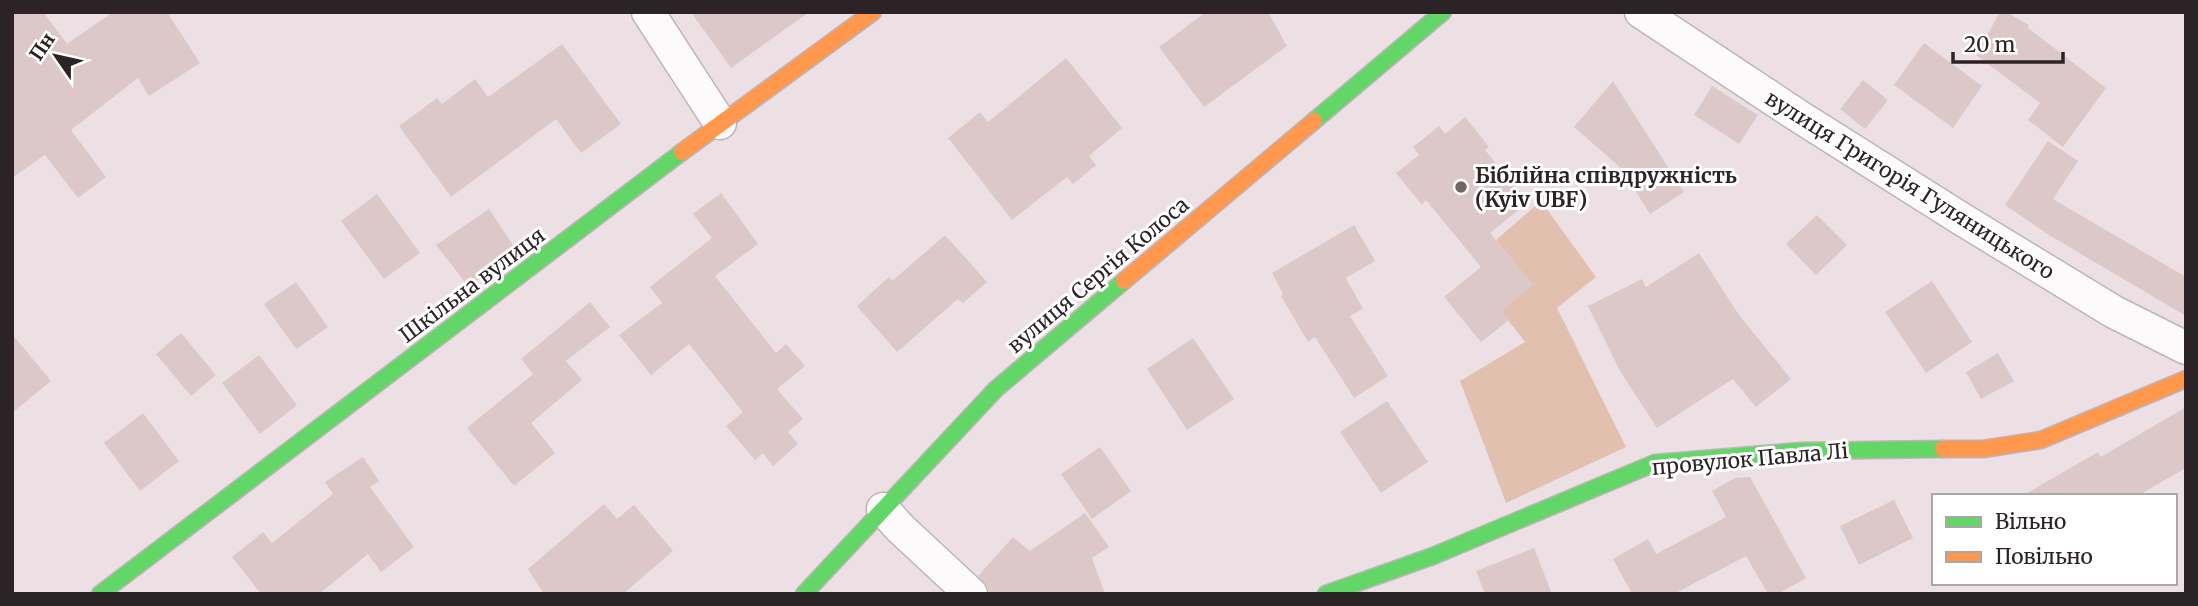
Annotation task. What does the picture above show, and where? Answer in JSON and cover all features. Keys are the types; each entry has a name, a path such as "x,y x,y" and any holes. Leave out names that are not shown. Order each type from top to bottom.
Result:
{"street":[{"path":"648,12 720,123"},
{"name":"Шкільна вулиця","path":"100,594 720,123 873,12"},
{"name":"вулиця Сергія Колоса","path":"804,594 996,389 1443,12"},
{"name":"вулиця Григорія Гуляницького","path":"1640,12 1960,218 2114,312 2186,348"},
{"name":"провулок Павла Лі","path":"1326,594 1433,556 1655,463 1801,451 1983,449 2029,442 2091,421 2186,379"},
{"path":"883,509 971,594"}],"shaded area":[{"path":"1541,201 1596,277 1557,308 1626,447 1506,503 1460,381 1525,342 1501,311 1532,284 1496,240"}],"building":[{"path":"12,12 43,12 67,44 113,12 167,12 200,63 149,96 138,78 71,130 106,177 78,198 45,155 12,178"},
{"path":"691,12 809,12 731,68"},
{"path":"1206,12 1268,12 1287,46 1204,107 1159,47"},
{"path":"2000,12 2006,12 2029,25 2028,28 2106,88 2063,147 2028,120 2040,103 1976,55"},
{"path":"1924,43 1982,86 1953,128 1894,85"},
{"path":"562,44 621,124 581,153 556,119 451,197 399,126 437,98 442,104 475,79 488,97"},
{"path":"1066,58 1122,128 1089,156 1096,165 1073,184 1067,177 1012,220 948,138 980,112 988,122"},
{"path":"1863,80 1888,100 1865,129 1840,109"},
{"path":"1613,81 1684,192 1650,214 1621,168 1574,127"},
{"path":"1712,86 1758,115 1739,144 1694,115"},
{"name":"Біблійна співдружність (Kyiv UBF)","path":"1465,117 1489,147 1485,150 1528,202 1490,233 1533,285 1501,311 1509,320 1481,342 1444,297 1481,267 1426,200 1422,205 1396,173 1419,155 1413,147 1439,126 1445,134"},
{"path":"2048,141 2078,161 2053,199 2186,277 2186,316 2049,235 2005,205"},
{"path":"721,193 758,244 715,276 776,353 786,344 805,366 777,389 803,419 788,432 798,444 773,466 763,453 755,460 726,426 743,412 689,344 651,375 619,335 662,303 650,287 712,238 693,214"},
{"path":"377,194 420,253 384,279 341,221"},
{"path":"489,209 515,248 494,262 497,265 469,287 436,245"},
{"path":"1817,215 1847,245 1816,275 1786,244"},
{"path":"1354,225 1375,261 1346,278 1363,309 1350,316 1388,376 1354,398 1315,337 1308,342 1281,296 1283,294 1272,273"},
{"path":"945,235 987,282 963,303 958,299 897,352 857,306 889,277 892,281"},
{"path":"1699,253 1739,315 1791,379 1756,407 1733,379 1657,428 1620,371 1588,306 1642,279 1646,287"},
{"path":"1932,281 1972,342 1926,373 1885,312"},
{"path":"296,282 328,327 296,349 264,304"},
{"path":"590,302 610,327 566,361 582,380 531,423 555,453 514,486 467,428 533,374 521,359"},
{"path":"181,333 216,375 191,396 156,354"},
{"path":"12,334 51,381 12,413"},
{"path":"1193,338 1234,399 1187,430 1147,369"},
{"path":"1998,353 2014,381 1981,399 1966,372"},
{"path":"259,355 297,405 260,434 222,383"},
{"path":"1387,401 1428,462 1381,493 1340,432"},
{"path":"2186,407 2186,468 2140,494 2025,494 2098,452 2101,457"},
{"path":"143,413 179,461 140,491 104,443"},
{"path":"1100,447 1131,491 1092,519 1061,474"},
{"path":"363,457 379,481 370,487 414,547 381,572 368,554 319,594 261,594 232,557 263,532 272,543 333,494 325,482"},
{"path":"1750,477 1806,578 1778,594 1768,594 1746,556 1674,594 1632,594 1613,559 1648,539 1656,554 1726,517 1712,491 1735,478"},
{"path":"1894,500 1913,538 1859,565 1840,526"},
{"path":"604,504 617,519 634,505 673,551 623,594 544,594 528,569"},
{"path":"1085,513 1109,547 1092,558 1105,594 989,594 988,588 978,576 1013,537 1030,551"},
{"path":"1534,548 1552,594 1485,594 1476,571"}],"traffic: fast":[{"path":"1314,121 1443,12"},
{"path":"100,594 682,152"},
{"path":"804,594 996,389 1124,281"},
{"path":"1326,594 1433,556 1655,463 1801,451 1943,449"}],"traffic: slow":[{"path":"682,152 873,12"},
{"path":"1124,281 1314,121"},
{"path":"1943,449 1983,449 2041,440 2186,379"}],"place":[{"name":"Біблійна співдружність (Kyiv UBF)","path":"1461,187"}]}
